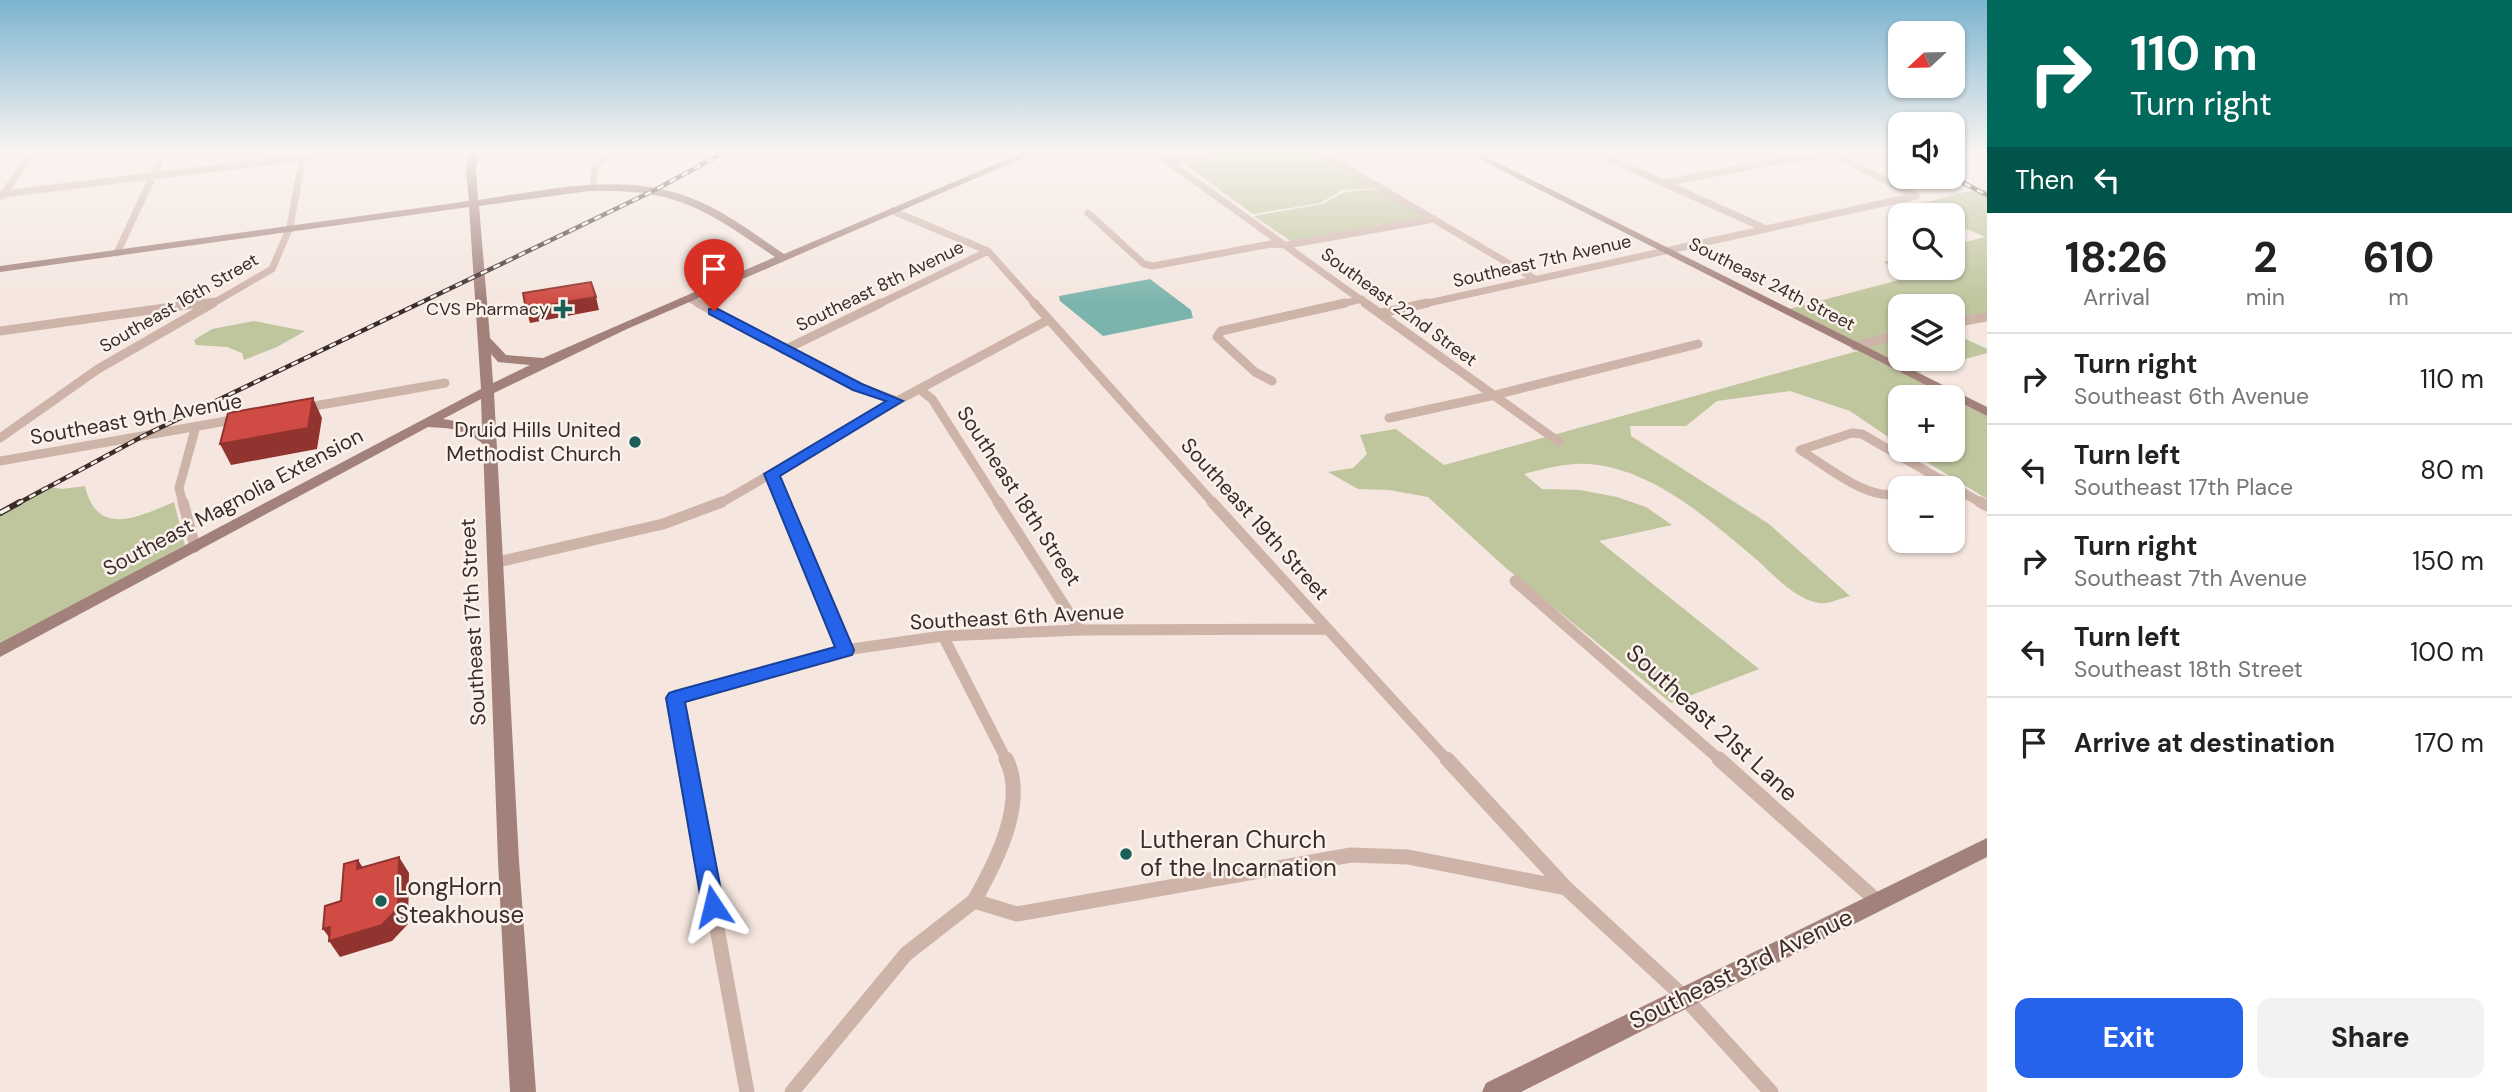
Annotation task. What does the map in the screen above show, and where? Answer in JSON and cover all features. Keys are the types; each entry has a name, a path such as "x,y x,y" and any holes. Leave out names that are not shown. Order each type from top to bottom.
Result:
{"main road":[{"path":"0,269 490,201"},
{"path":"686,201 718,216 783,258"},
{"name":"Southeast Magnolia Extension","path":"0,651 425,423 545,362 917,201"},
{"name":"Southeast 24th Street","path":"1567,201 1987,412"},
{"name":"Southeast 17th Street","path":"474,203 486,341 493,563 513,961 523,1092"},
{"path":"486,341 502,359 545,362"},
{"path":"425,423 464,424 489,442"},
{"name":"Southeast 3rd Avenue","path":"1495,1092 1987,847"}],"street":[{"path":"117,253 141,201"},
{"name":"Southeast 16th Street","path":"0,438 38,406 84,375 272,269 282,254 294,201"},
{"name":"Southeast 22nd Street","path":"1225,201 1559,442"},
{"path":"1403,201 1535,279"},
{"path":"1704,201 1764,228"},
{"name":"Southeast 7th Avenue","path":"1381,313 1892,201"},
{"name":"Southeast 19th Street","path":"893,211 988,251 1325,629 1566,888 1684,997"},
{"path":"1088,214 1144,264 1153,266 1271,244 1287,245 1434,219"},
{"name":"Southeast 8th Avenue","path":"784,350 988,251"},
{"path":"690,299 858,387 897,401"},
{"path":"1272,381 1255,372 1217,337 1221,331 1228,327 1362,299"},
{"path":"0,331 219,301"},
{"path":"1965,321 1987,317"},
{"path":"493,563 663,524 715,506 897,401 1048,320"},
{"path":"1855,346 1888,338"},
{"path":"1389,418 1495,396 1698,344"},
{"path":"289,410 445,383"},
{"name":"Southeast 18th Street","path":"919,389 932,399 1080,630"},
{"name":"Southeast 9th Avenue","path":"0,461 249,417"},
{"path":"195,547 180,488 196,426"},
{"path":"1888,497 1867,491 1800,450 1857,432 1937,476"},
{"path":"772,474 845,650"},
{"path":"1965,493 1987,506"},
{"name":"Southeast 21st Lane","path":"1515,581 1877,901"},
{"name":"Southeast 6th Avenue","path":"747,1092 675,698 845,650 943,636 1080,630 1325,629"},
{"path":"792,1092 906,954 974,901 998,859 1012,810 1012,770 943,636"},
{"path":"974,901 1017,914 1351,855 1408,857 1566,888"},
{"path":"1684,997 1771,1092"}],"green space":[{"path":"1235,201 1323,201 1320,203 1253,214"},
{"path":"1328,201 1399,201 1435,220 1298,246 1254,216"},
{"path":"1987,201 1987,313 1965,319 1965,294 1888,294 1888,359 1789,309 1899,280 1965,280 1965,242 1985,237 1965,228 1965,203 1923,203"},
{"path":"254,321 305,331 277,347 244,360 242,353 227,347 196,345 194,340 212,329"},
{"path":"1965,339 1987,349 1987,353 1965,359"},
{"path":"1858,351 1888,366 1888,371 1898,371 1926,385 1888,385 1888,437 1850,411 1790,391 1717,401 1686,426 1630,426 1631,436 1769,524 1850,596 1830,602 1810,600 1785,586 1722,530 1684,502 1642,478 1598,465 1579,464 1524,474 1542,489 1580,490 1617,497 1646,507 1672,525 1599,541 1759,669 1671,703 1507,569 1428,497 1389,490 1358,489 1328,472 1353,468 1367,454 1360,435 1396,429 1444,465"},
{"path":"1965,405 1987,416 1987,499 1965,486 1965,476 1949,476 1927,462 1965,462"},
{"path":"44,486 62,489 85,486 99,513 109,518 134,517 174,502 185,545 0,646 0,511"}],"water":[{"path":"1150,279 1191,310 1193,318 1103,336 1060,301 1059,296"}],"building":[{"path":"591,282 596,297 526,309 523,293"},
{"path":"313,398 308,428 220,444 228,413"},
{"path":"399,857 398,908 382,925 329,941 330,927 323,929 325,906 341,901 344,864 358,860 357,869"}],"railway":[{"path":"17,504 145,435 632,201"},
{"path":"0,513 20,502"}],"place":[{"name":"CVS Pharmacy","path":"563,309"},
{"name":"Druid Hills United Methodist Church","path":"635,442"},
{"name":"Lutheran Church of the Incarnation","path":"1126,854"},
{"name":"LongHorn Steakhouse","path":"381,901"}],"route":[{"path":"713,906 675,698 845,650 772,474 897,401 858,387 714,311"}]}
